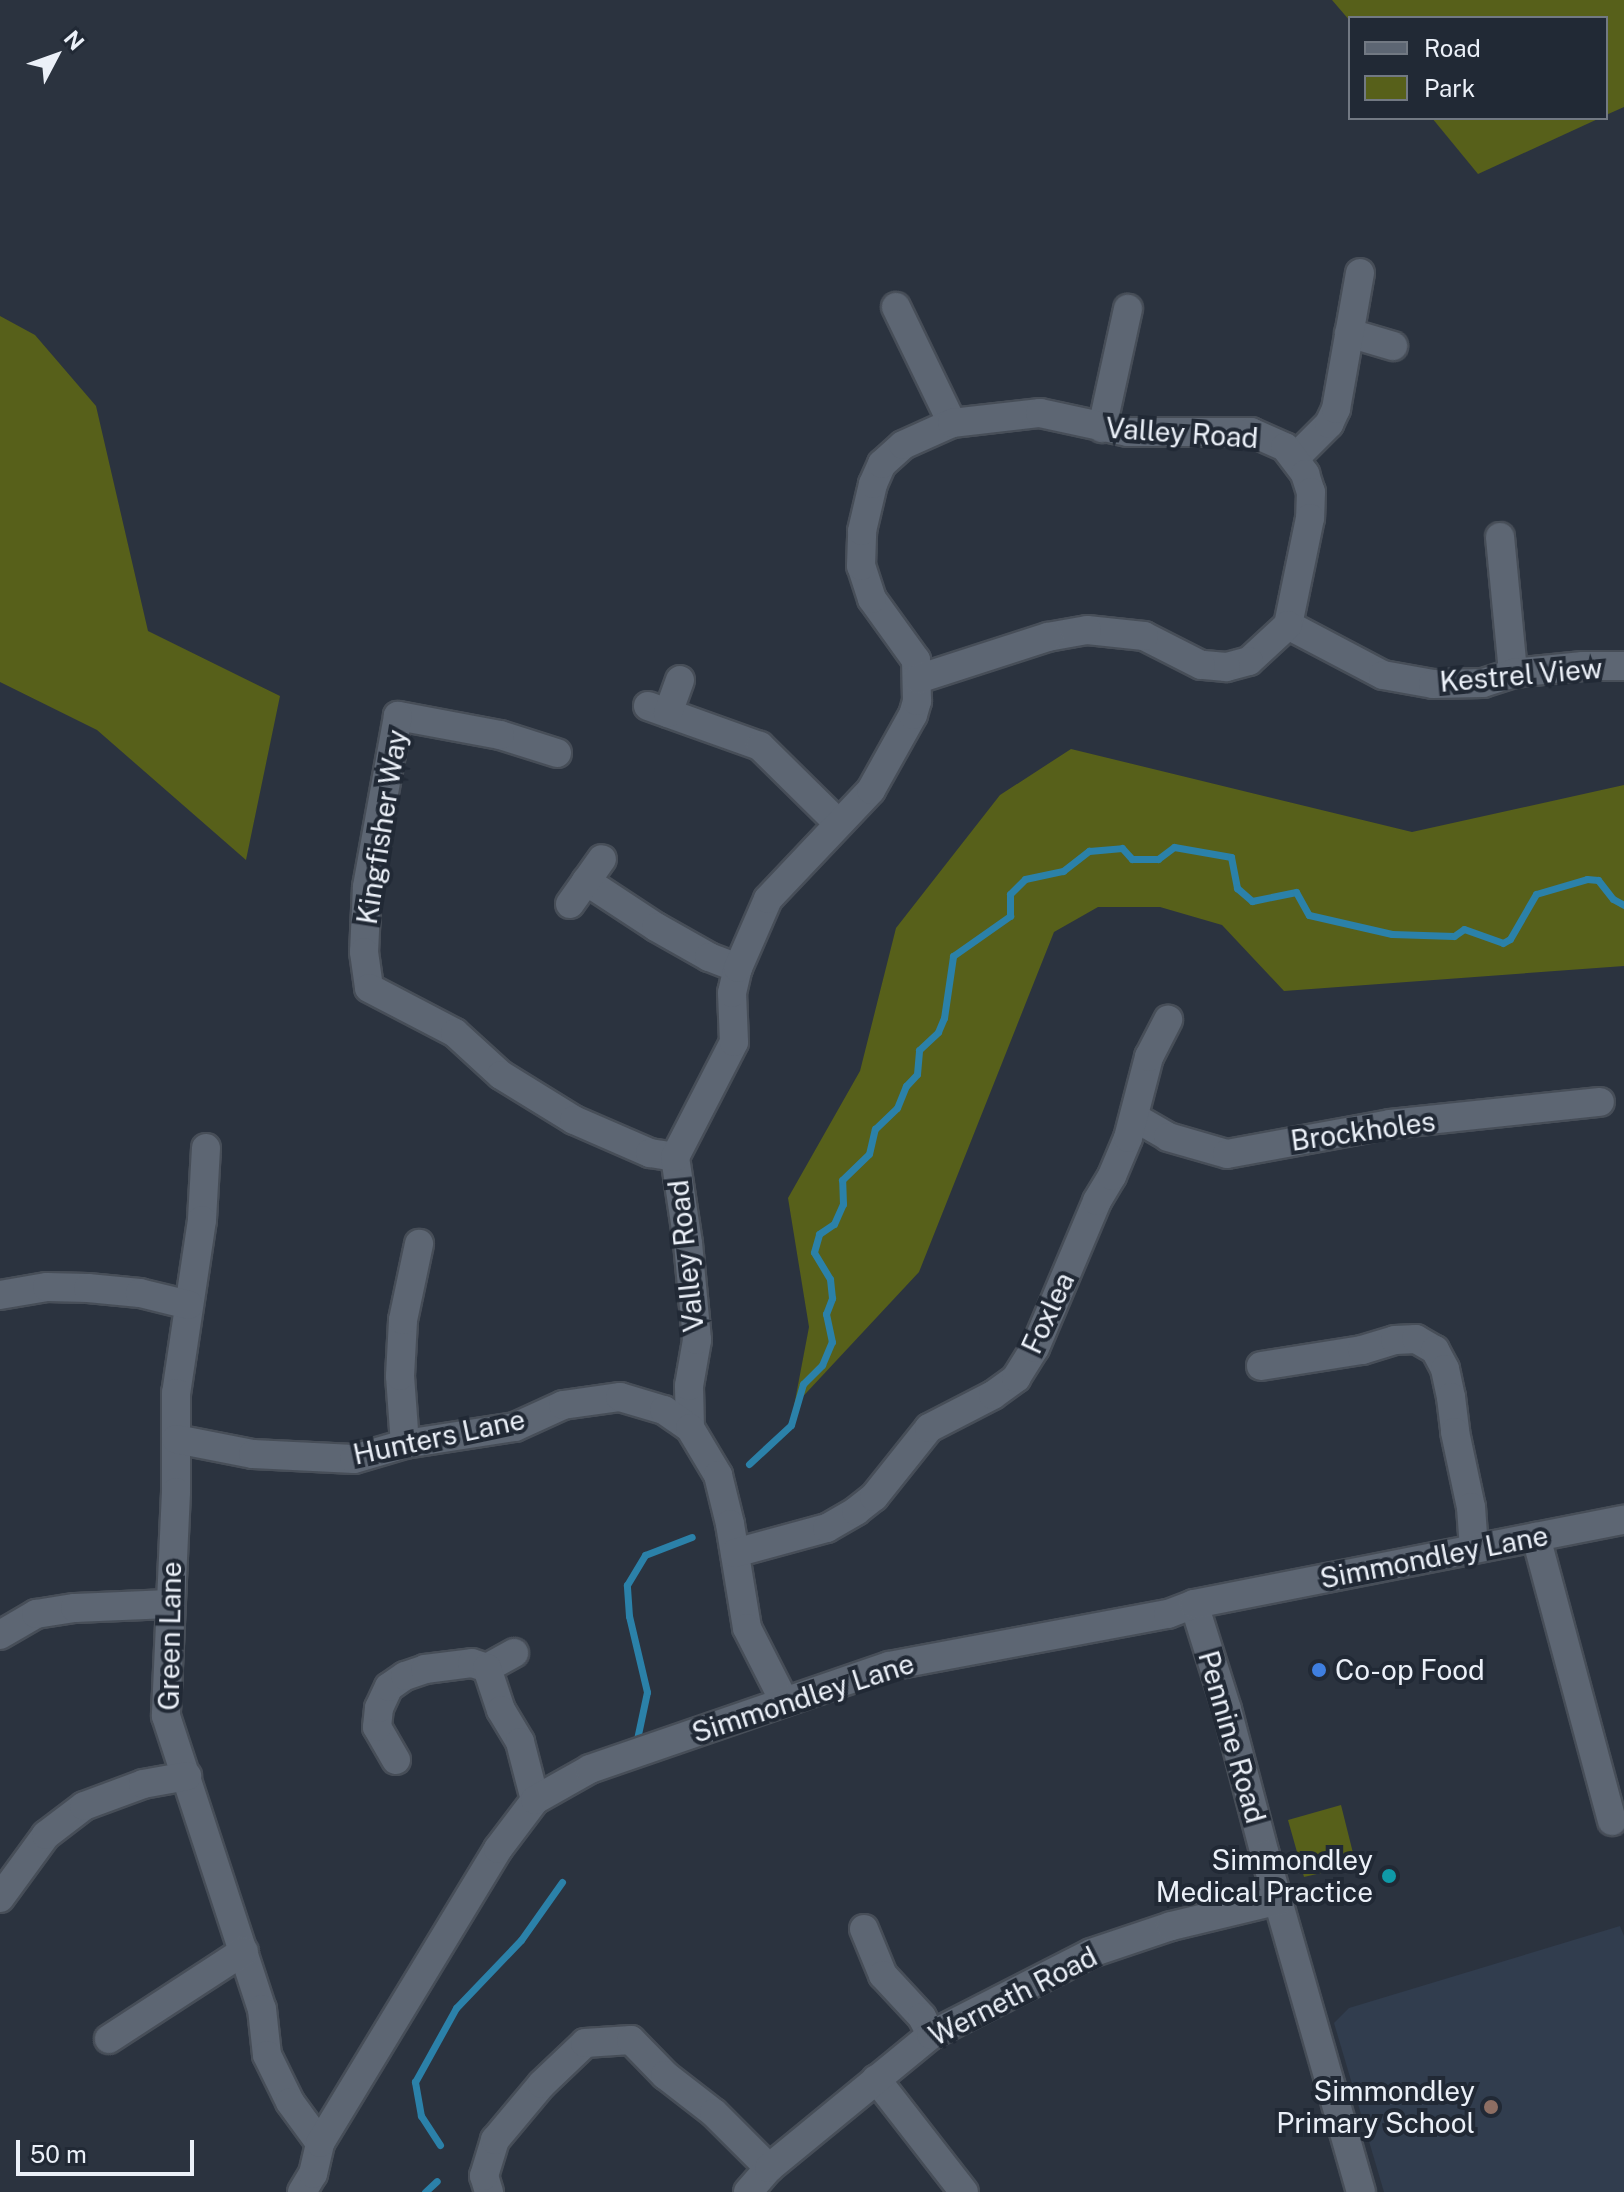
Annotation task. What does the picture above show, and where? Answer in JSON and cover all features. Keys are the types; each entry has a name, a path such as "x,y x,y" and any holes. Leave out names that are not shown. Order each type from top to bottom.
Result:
{"street":[{"path":"1296,457 1329,424 1336,409 1360,273"},
{"path":"896,307 952,423"},
{"path":"1102,428 1128,309"},
{"path":"1349,333 1393,346"},
{"name":"Valley Road","path":"690,1428 689,1386 697,1340 688,1243 675,1157 734,1042 732,993 738,968 768,899 807,860 837,822 871,790 913,715 918,679 916,660 872,599 861,566 862,531 873,484 882,464 903,445 952,423 1040,413 1102,428 1171,433 1251,432 1285,447 1296,457 1305,474 1310,505 1288,625"},
{"path":"1500,537 1513,673"},
{"path":"918,679 1048,637 1087,630 1144,636 1201,665 1226,667 1249,661 1288,625"},
{"name":"Kestrel View","path":"1288,625 1383,675 1433,684 1483,683 1513,673 1624,666"},
{"path":"680,680 658,710 760,746 837,822"},
{"name":"Kingfisher Way","path":"557,753 500,735 398,716 367,887 364,952 369,988 455,1033 501,1075 574,1120 650,1153 675,1157"},
{"path":"570,904 594,870 656,927 709,957 738,968"},
{"name":"Foxlea","path":"735,1553 827,1528 847,1517 874,1497 929,1428 993,1395 1016,1378 1035,1348 1097,1201 1112,1176 1134,1117 1149,1057 1168,1020"},
{"name":"Brockholes","path":"1134,1117 1168,1137 1227,1154 1390,1124 1600,1102"},
{"name":"Green Lane","path":"206,1148 202,1220 176,1393 166,1716 262,2009 267,2055 290,2102 320,2143"},
{"path":"405,1444 400,1376 403,1320 419,1244"},
{"path":"0,1295 47,1287 88,1288 140,1293 189,1305"},
{"path":"1261,1366 1362,1350 1395,1340 1416,1339 1435,1350 1445,1369 1451,1397 1471,1507 1474,1549"},
{"name":"Hunters Lane","path":"176,1439 253,1454 354,1459 405,1444 515,1427 563,1405 620,1397 664,1410 690,1428 718,1475 747,1628 784,1701"},
{"name":"Simmondley Lane","path":"302,2192 313,2174 320,2143 498,1849 535,1800 590,1769 889,1666 1168,1614 1194,1604 1624,1520"},
{"path":"1536,1537 1612,1821"},
{"path":"0,1635 36,1614 75,1608 169,1604"},
{"name":"Pennine Road","path":"1194,1604 1227,1709 1361,2192"},
{"path":"396,1760 377,1727 379,1708 389,1687 405,1676 425,1669 472,1663 487,1668 514,1653"},
{"path":"487,1668 501,1710 520,1742 535,1800"},
{"path":"0,1898 46,1835 84,1806 143,1784 187,1776"},
{"name":"Werneth Road","path":"748,2192 769,2168 931,2035 1091,1953 1171,1926 1279,1900"},
{"path":"864,1929 883,1975 922,2017 931,2035"},
{"path":"109,2039 244,1951"},
{"path":"489,2192 484,2176 495,2140 542,2084 585,2043 631,2040 665,2075 714,2113 769,2168"},
{"path":"876,2079 964,2192"}],"shaded area":[{"name":"Simmondley Primary School","path":"1620,1926 1624,1936 1624,2192 1384,2192 1334,2023 1349,2008"}],"green space":[{"path":"1332,0 1624,0 1624,107 1608,114 1608,16 1348,16 1348,19"},
{"path":"1434,120 1596,120 1478,174"},
{"path":"0,316 35,335 96,406 148,631 280,696 246,860 97,730 0,682"},
{"path":"1071,749 1412,832 1624,785 1624,966 1284,991 1222,925 1160,907 1098,907 1054,932 919,1272 794,1406 809,1327 788,1198 860,1071 896,928 1000,795"},
{"path":"1341,1805 1353,1853 1334,1870 1304,1877 1288,1820"}],"waterway":[{"path":"749,1464 791,1425 803,1384 822,1365 832,1342 826,1314 832,1298 830,1279 814,1252 819,1234 834,1224 843,1204 842,1180 869,1154 875,1129 897,1108 906,1086 917,1074 919,1050 938,1032 944,1018 953,956 1010,916 1010,894 1025,879 1063,871 1089,851 1122,848 1132,859 1158,859 1174,847 1231,857 1237,888 1252,901 1296,892 1309,915 1392,934 1454,936 1464,929 1503,943 1510,939 1536,894 1587,879 1598,880 1613,899 1624,905"},
{"path":"637,1739 647,1692 629,1616 627,1585 645,1555 692,1537"},
{"path":"440,2145 421,2116 415,2082 456,2008 521,1940 562,1882"},
{"path":"425,2192 437,2181"}],"place":[{"name":"Co-op Food","path":"1319,1670"},
{"name":"Simmondley Medical Practice","path":"1389,1876"},
{"name":"Simmondley Primary School","path":"1491,2107"}]}
